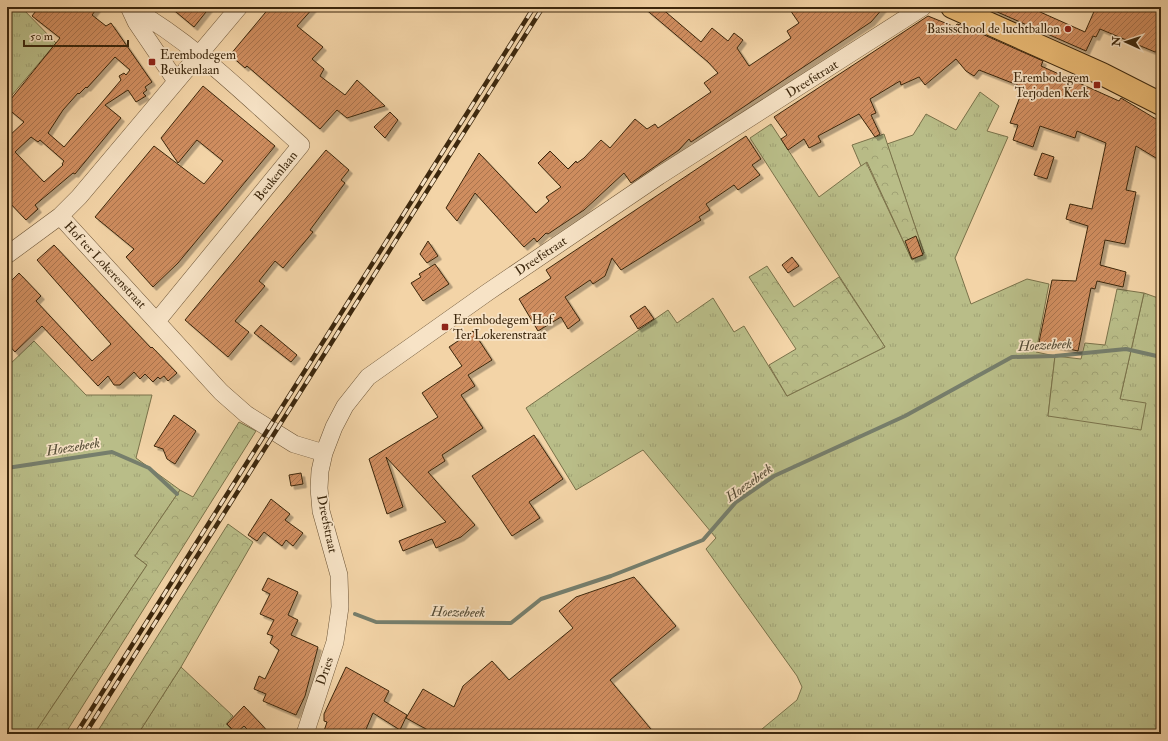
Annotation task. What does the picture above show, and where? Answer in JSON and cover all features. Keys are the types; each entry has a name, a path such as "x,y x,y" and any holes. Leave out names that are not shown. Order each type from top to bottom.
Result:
{"main road":[{"path":"952,7 1102,74 1161,104"}],"street":[{"name":"Beukenlaan","path":"129,7 148,17 200,55 301,145 157,321"},
{"name":"Beukenlaan","path":"129,7 136,22 176,81"},
{"name":"Hof ter Lokerenstraat","path":"239,7 79,197 60,216 221,392 246,414 294,444 324,452"},
{"name":"Dreefstraat","path":"340,607 339,575 321,511 319,488 324,452 334,427 345,406 368,377 494,288 659,176 922,7"},
{"path":"10,246 60,216"},
{"name":"Dries","path":"305,734 335,642 340,607"}],"green space":[{"path":"7,7 21,7 56,43 7,101"},
{"path":"980,92 999,106 987,131 1008,137 955,258 971,304 1027,279 1049,284 1036,352 1055,356 1048,416 1120,399 1144,293 1161,299 1161,734 756,734 797,700 802,687 797,676 706,549 716,538 643,450 576,490 526,408 668,310 677,323 713,298 734,332 744,326 787,396 885,347 750,138 771,124 819,197 866,162 912,260 924,253 887,144 913,135 926,114 956,130"},
{"path":"884,134 924,253 912,260 867,162 861,166 852,145"},
{"path":"767,266 794,307 839,277 885,347 787,396 769,365 796,349 749,277"},
{"path":"1117,289 1144,293 1120,399 1146,403 1141,430 1048,416 1055,356 1081,359 1085,343 1105,345"},
{"path":"34,341 86,395 152,395 136,458 180,490 135,556 147,565 34,734 7,734 7,367"},
{"path":"239,422 256,431 65,734 34,734 147,565 135,556 180,490 193,497"},
{"path":"228,524 253,542 181,667 138,734 96,734"},
{"path":"181,667 233,716 226,724 236,734 138,734"}],"building":[{"path":"39,7 98,7 92,15 106,26 111,23 152,82 145,87 147,90 143,93 146,96 136,102 128,90 105,105 121,118 75,174 73,173 35,205 38,209 26,220 7,200 7,138 24,122 7,108 7,104 60,38 32,16","holes":["115,57 130,70 126,75 124,73 119,76 121,80 64,147 48,133 63,110 78,93 79,94 86,87 87,88","31,137 38,142 40,140 64,161 62,164 63,165 44,182 15,152"]},
{"path":"170,7 210,7 194,27"},
{"path":"270,7 314,7 297,26 323,47 312,59 324,69 320,76 345,95 357,80 385,106 347,118 337,110 320,129 247,66 245,68 230,55"},
{"path":"643,7 660,7 701,42 712,28 728,41 734,33 743,40 737,48 749,66 791,38 787,31 799,23 788,7 884,7 871,22 691,142 689,139 679,150 631,183 624,173 584,210 548,234 546,233 537,242 534,238 524,247 475,193 457,221 446,208 479,153 536,213 549,201 546,197 561,187 538,163 550,151 568,169 576,161 577,163 584,158 601,140 610,148 635,119 647,129 655,124 658,128 711,92 704,83 718,73 708,62"},
{"path":"986,7 1029,7 1085,32 1096,7 1161,7 1161,39 1159,43 1161,47 1159,51 1155,52 1100,29 1096,37 1093,36 1086,51"},
{"path":"928,16 955,27 957,24 964,26 1043,61 1041,66 1119,101 1121,98 1161,122 1161,161 1136,146 1126,190 1136,192 1125,244 1105,240 1100,265 1126,272 1123,287 1097,281 1095,289 1091,288 1078,351 1039,342 1052,280 1076,281 1088,226 1066,219 1070,204 1092,209 1106,143 1077,131 1075,138 1040,126 1033,147 1013,140 1018,125 1010,123 1023,89 1019,87 1020,86 979,70 974,76 966,71 956,59 925,85 919,77 901,85 900,81 870,99 876,113 871,115 880,134 875,137 859,114 818,136 821,142 809,148 804,139 788,150 781,139 787,135 774,117"},
{"path":"203,86 275,146 178,263 153,287 126,257 134,249 95,217 154,146 204,184 223,161 197,140 178,163 161,138"},
{"path":"390,112 398,120 385,138 374,127"},
{"path":"746,136 761,159 752,165 760,175 738,190 734,185 706,204 710,210 699,217 701,220 621,270 612,258 605,276 593,284 590,280 565,297 580,320 568,329 561,317 538,331 519,299 551,278 546,270"},
{"path":"326,150 349,170 341,180 345,183 310,230 313,232 283,268 275,261 259,281 265,286 235,321 249,332 228,357 185,320"},
{"path":"1042,153 1054,157 1047,179 1034,175"},
{"path":"916,236 923,255 912,259 905,241"},
{"path":"428,241 438,256 427,263 420,254"},
{"path":"54,245 151,348 152,347 177,373 168,381 164,376 160,379 158,377 153,382 145,374 140,379 134,372 120,385 114,385 108,376 98,386 42,326 15,352 7,343 7,285 19,273 41,296 36,301 92,361 111,344 37,260"},
{"path":"792,257 799,266 788,273 782,265"},
{"path":"435,264 449,284 423,301 411,283 421,277 419,274"},
{"path":"645,306 654,319 638,329 630,316"},
{"path":"261,325 297,355 291,362 254,333"},
{"path":"473,331 492,360 468,375 475,386 461,395 483,428 442,455 445,461 428,472 475,525 461,537 436,548 432,539 403,551 399,541 446,522 386,457 403,507 387,514 369,459 438,417 422,393 462,366 449,347"},
{"path":"174,415 196,431 175,464 167,459 163,449 154,446"},
{"path":"534,435 563,479 529,502 540,518 512,536 472,476"},
{"path":"301,473 303,484 291,486 289,475"},
{"path":"271,499 290,514 285,520 303,533 293,546 286,540 282,546 264,532 257,541 248,535"},
{"path":"634,577 676,626 610,680 655,734 435,734 406,718 423,689 454,707 463,686 492,661 509,680 573,628 559,611 576,597"},
{"path":"268,578 298,592 288,615 298,620 291,635 318,647 305,696 296,715 263,701 266,694 254,689 259,676 265,679 279,650 270,643 273,636 267,634 274,620 260,614 270,594 262,590"},
{"path":"346,667 389,691 384,701 407,715 400,730 373,713 364,734 323,734 327,722 324,721 324,714"},
{"path":"244,706 270,734 252,734 244,726 236,733 227,724"}],"waterway":[{"name":"Hoezebeek","path":"355,614 376,622 511,623 541,599 611,576 703,540 736,502 774,476 905,416 1012,357 1055,356 1126,349 1161,357"},
{"name":"Hoezebeek","path":"7,468 112,452 149,468 177,494"}],"railway":[{"path":"76,734 534,7"},
{"path":"85,734 543,7"}],"place":[{"name":"Basisschool de luchtballon","path":"1068,29"},
{"name":"Erembodegem Beukenlaan","path":"152,62"},
{"name":"Erembodegem Terjoden Kerk","path":"1097,85"},
{"name":"Erembodegem Hof Ter Lokerenstraat","path":"445,327"}]}
